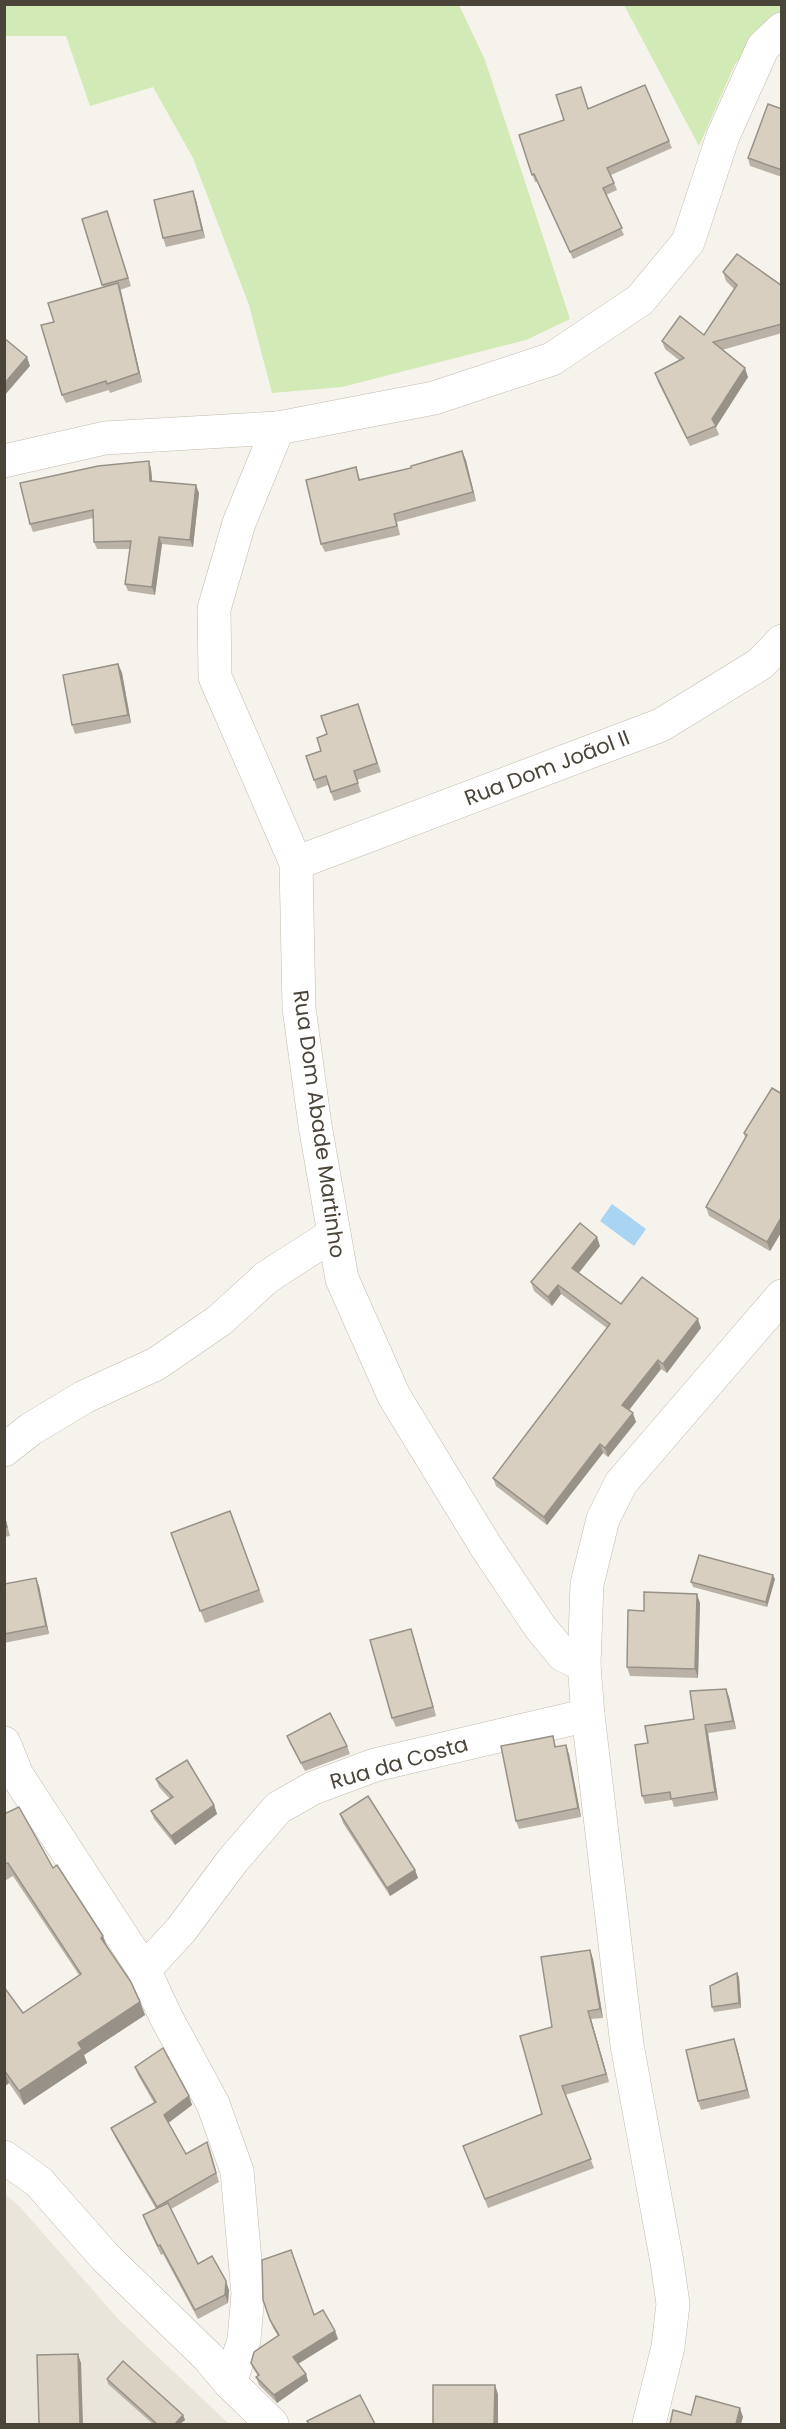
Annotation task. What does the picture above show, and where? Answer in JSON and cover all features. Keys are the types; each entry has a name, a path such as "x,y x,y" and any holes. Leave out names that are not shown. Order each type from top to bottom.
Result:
{"street":[{"path":"4,461 105,438 278,428 434,398 552,359 640,300 688,242 723,136 763,47 782,29"},
{"name":"Rua Dom Abade Martinho","path":"278,428 238,523 214,609 215,677 296,863 299,1008 315,1125 342,1279 394,1396 485,1545 540,1627 562,1655 584,1665"},
{"name":"Rua Dom Joãol II","path":"296,863 661,725 760,664 782,641"},
{"path":"4,1450 31,1429 84,1397 156,1364 220,1320 267,1277 334,1234"},
{"path":"649,2424 669,2347 673,2304 627,2045 588,1714 584,1665 586,1584 603,1519 621,1483 782,1296"},
{"name":"Rua da Costa","path":"144,1970 181,1930 233,1860 278,1808 313,1788 375,1765 588,1714"},
{"path":"4,1743 17,1775 144,1970 166,2017 213,2104 237,2171 248,2294 244,2340 230,2384"},
{"path":"4,2157 39,2182 105,2257 208,2357 230,2384 272,2424"}],"shaded area":[{"path":"4,2193 19,2206 119,2320 229,2424 5,2424"}],"green space":[{"path":"4,5 459,5 485,60 570,319 526,340 342,387 272,393 249,305 193,158 153,87 90,106 66,36 5,36"},
{"path":"624,5 781,5 781,11 735,64 699,146"}],"water":[{"path":"612,1204 646,1229 634,1246 600,1221"}],"building":[{"path":"645,85 669,141 607,168 614,183 603,188 622,228 570,252 534,174 532,175 519,135 564,120 556,95 581,87 588,109"},
{"path":"768,104 782,109 782,170 748,158"},
{"path":"193,191 202,230 163,238 154,200"},
{"path":"107,211 128,278 102,285 82,219"},
{"path":"737,254 782,286 782,324 713,342 745,368 712,419 716,426 687,438 655,373 684,358 662,341 680,316 704,335 737,285 723,272"},
{"path":"118,283 139,373 62,395 41,325 54,322 48,303"},
{"path":"4,338 27,357 4,384"},
{"path":"462,451 473,492 394,514 397,526 321,544 306,480 356,467 359,480 411,468 411,466"},
{"path":"149,461 150,481 196,485 190,540 159,537 152,587 125,584 131,541 94,542 93,510 30,524 20,483 98,466"},
{"path":"118,664 128,715 72,725 63,675"},
{"path":"358,704 377,763 354,771 358,783 331,792 326,776 314,780 306,756 321,751 317,738 327,734 321,716"},
{"path":"772,1088 782,1094 782,1216 767,1242 706,1207 747,1135 744,1133"},
{"path":"580,1223 597,1237 572,1268 621,1304 642,1277 698,1319 663,1364 658,1360 622,1405 633,1413 605,1448 600,1444 544,1517 493,1478 610,1324 558,1285 548,1297 531,1282"},
{"path":"230,1511 259,1590 200,1611 171,1533"},
{"path":"699,1555 773,1575 766,1602 691,1582"},
{"path":"36,1578 46,1626 4,1634 4,1584"},
{"path":"644,1592 697,1594 695,1669 627,1667 628,1610 644,1611"},
{"path":"411,1629 433,1707 392,1718 370,1640"},
{"path":"726,1689 733,1721 705,1725 715,1792 671,1799 670,1792 642,1796 635,1745 648,1743 645,1726 694,1719 690,1691"},
{"path":"330,1713 347,1746 301,1763 287,1736"},
{"path":"553,1736 555,1747 566,1745 578,1808 516,1821 501,1746"},
{"path":"187,1760 214,1805 171,1836 151,1811 173,1797 156,1779"},
{"path":"368,1796 415,1870 387,1888 340,1814"},
{"path":"19,1807 53,1868 57,1865 103,1936 101,1938 131,1982 140,2002 78,2043 82,2049 19,2091 4,2070 4,1987 23,2013 81,1974 8,1863 4,1864 4,1814"},
{"path":"590,1950 600,2009 588,2011 606,2074 562,2086 591,2159 485,2199 463,2146 542,2114 520,2036 552,2027 541,1957"},
{"path":"737,1973 739,2003 712,2007 710,1986"},
{"path":"734,2039 747,2090 698,2101 686,2050"},
{"path":"163,2048 189,2096 164,2115 186,2154 207,2142 216,2173 157,2207 111,2128 156,2102 135,2067"},
{"path":"168,2203 198,2264 212,2256 226,2281 225,2295 195,2310 143,2215"},
{"path":"291,2250 314,2315 323,2310 335,2331 293,2357 306,2374 274,2395 256,2377 259,2375 251,2363 254,2352 279,2335 270,2320 263,2300 262,2260"},
{"path":"78,2354 80,2424 39,2424 37,2355"},
{"path":"123,2361 183,2415 175,2424 157,2424 107,2379"},
{"path":"433,2385 495,2385 494,2424 433,2424"},
{"path":"360,2395 375,2424 309,2424 307,2421"},
{"path":"696,2396 740,2408 736,2424 670,2424 673,2410 691,2415"}]}
